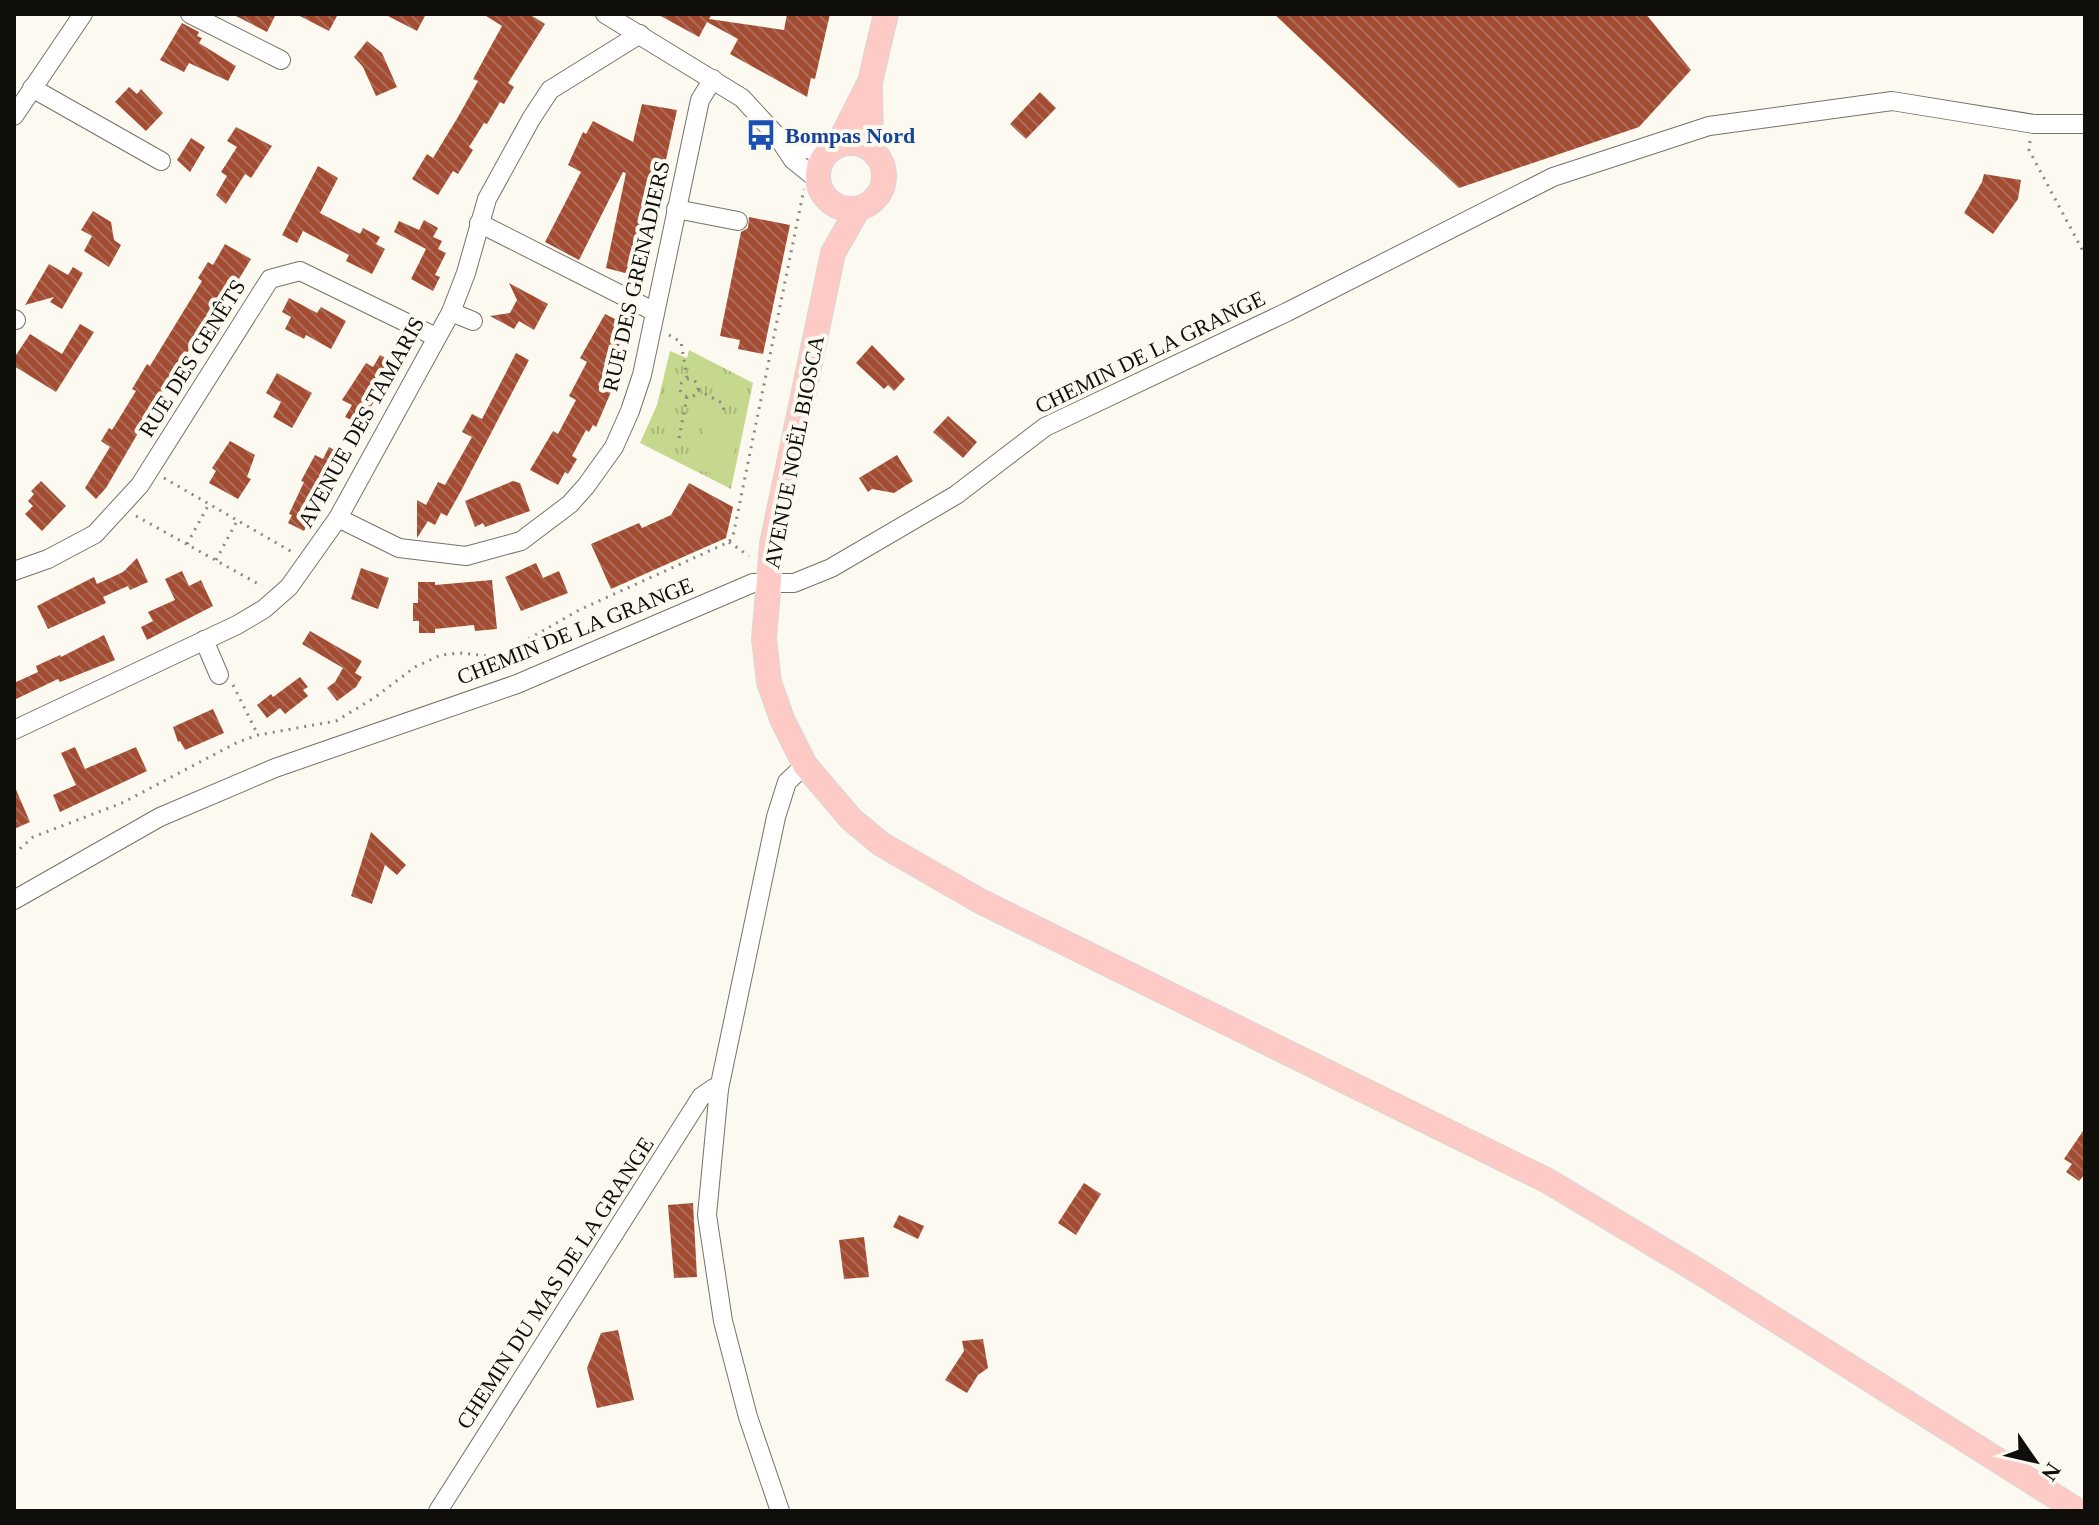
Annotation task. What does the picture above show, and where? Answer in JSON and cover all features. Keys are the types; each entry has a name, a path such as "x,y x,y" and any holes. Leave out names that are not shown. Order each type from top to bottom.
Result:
{"main road":[{"path":"833,253 858,209 877,198 885,177 884,166 871,148 870,82 886,14"},
{"path":"833,253 818,170 870,82"},
{"path":"833,148 849,142 871,148"},
{"path":"822,189 842,208 858,209"},
{"name":"AVENUE NOËL BIOSCA","path":"833,253 772,544 761,583 769,682 782,719 805,765 851,819 881,844 980,901 1548,1181 1703,1274 2078,1511"}],"street":[{"path":"14,116 83,14"},
{"path":"190,14 281,60"},
{"path":"605,14 742,98 777,136 793,160 822,189"},
{"name":"AVENUE DES TAMARIS","path":"14,730 204,640 264,609 280,595 310,561 338,518 451,312 466,273 487,199 531,119 550,90 640,34"},
{"name":"RUE DES GRENADIERS","path":"338,518 399,548 466,556 521,541 570,504 614,447 630,411 642,375 700,100 713,79"},
{"path":"32,88 161,161"},
{"name":"CHEMIN DE LA GRANGE","path":"14,900 160,817 275,768 517,684 761,583 794,583 831,568 956,495 1045,427 1287,312 1553,177 1709,126 1892,101 2034,124 2085,124"},
{"path":"777,136 798,148 833,148"},
{"path":"676,209 738,221"},
{"path":"479,223 654,319"},
{"name":"RUE DES GENÊTS","path":"14,571 48,559 95,534 140,485 270,279 300,271 436,337"},
{"path":"451,312 473,321"},
{"path":"204,640 219,675"},
{"path":"780,1511 748,1417 723,1321 707,1215 719,1089 776,817 787,782 805,765"},
{"name":"CHEMIN DU MAS DE LA GRANGE","path":"438,1511 701,1097 714,1088 719,1089"}],"path":[{"path":"2034,124 2029,150 2085,255"},
{"path":"14,854 33,837 122,803 238,742 258,735 336,721 374,698 415,667 441,655 489,656 513,648 579,610 729,542 733,536 805,182 790,168 793,160"},
{"path":"654,319 681,342 687,378"},
{"path":"687,378 695,380 698,390 722,403 724,411"},
{"path":"687,378 679,386 682,395 687,397 698,390"},
{"path":"679,438 687,397"},
{"path":"150,470 310,561"},
{"path":"187,544 209,504"},
{"path":"119,507 280,595"},
{"path":"216,560 237,520"},
{"path":"729,542 744,555 754,558 761,583"},
{"path":"219,675 224,673 229,676 258,735"}],"green space":[{"path":"689,350 753,383 731,489 640,443 657,405 670,351 687,358"},
{"path":"709,411 742,419 729,477 696,470"}],"building":[{"path":"232,14 276,14 267,32"},
{"path":"296,14 338,14 329,31"},
{"path":"384,14 426,14 417,31"},
{"path":"483,14 529,14 545,24 508,83 514,87 504,104 500,102 487,124 484,123 469,147 473,150 458,174 453,171 438,195 412,179 427,154 433,158 458,117 478,81 473,79 502,26"},
{"path":"657,14 712,14 709,19 784,30 787,14 830,14 815,79 811,78 807,97 730,54 738,39 707,22 699,37"},
{"path":"1274,14 1646,14 1691,70 1639,127 1459,188"},
{"path":"182,23 199,32 197,36 202,38 199,43 236,66 228,81 189,63 184,72 160,60"},
{"path":"367,41 382,53 397,87 376,96 363,67 354,57"},
{"path":"129,87 137,94 141,89 163,113 146,131 115,102"},
{"path":"1040,92 1056,108 1026,139 1010,124"},
{"path":"642,104 677,110 640,277 606,268 626,173 623,172 579,260 545,242 581,172 568,165 583,132 586,134 593,121 633,142"},
{"path":"236,127 272,146 251,178 245,174 226,204 216,195 227,176 221,172 237,147 227,141"},
{"path":"191,138 205,147 190,172 177,160"},
{"path":"318,166 338,178 320,213 360,234 363,228 380,237 376,244 385,249 372,274 346,261 349,255 303,231 297,243 282,235"},
{"path":"1984,174 2021,180 2018,199 1993,234 1964,213"},
{"path":"93,211 111,222 114,240 121,245 109,267 84,251 92,236 81,230"},
{"path":"749,217 790,225 763,354 738,349 740,340 720,336 741,232 748,228"},
{"path":"424,220 438,228 433,237 442,241 438,249 446,253 435,275 440,277 433,291 411,279 426,249 394,232 399,221 419,230"},
{"path":"225,244 251,259 222,307 217,304 194,350 190,348 161,396 165,398 145,431 141,428 106,488 96,499 85,488 110,447 101,441 109,428 112,430 136,391 132,389 147,364 150,366 202,281 198,278 208,262 213,265"},
{"path":"49,264 68,275 73,267 83,273 62,309 50,302 54,297 25,305"},
{"path":"509,283 548,304 534,330 519,321 514,329 490,316 510,313 517,300"},
{"path":"289,298 317,313 321,307 346,321 331,349 306,335 304,339 285,329 291,317 282,312"},
{"path":"605,314 627,325 598,385 611,392 596,427 593,425 589,432 586,430 572,456 577,459 558,485 530,470 553,431 558,434 576,400 569,396 587,362 580,358"},
{"path":"80,324 94,332 56,392 14,366 14,358 30,334 62,354"},
{"path":"872,345 905,379 894,391 888,385 884,389 856,363"},
{"path":"516,353 529,360 461,491 447,516 441,513 435,525 428,521 417,538 417,500 426,505 438,482 445,485 472,437 462,432 472,414 482,419"},
{"path":"380,355 400,366 390,384 385,381 361,425 345,417 352,405 342,400 366,363 373,367"},
{"path":"277,373 312,393 292,428 273,417 281,402 266,393"},
{"path":"948,416 977,442 963,458 933,432"},
{"path":"230,441 255,455 247,477 251,479 238,499 209,483 216,471 212,468"},
{"path":"329,447 343,455 304,531 288,523 292,515 289,514 315,455 323,459"},
{"path":"897,455 913,481 894,493 872,489 868,492 859,478"},
{"path":"41,481 66,506 42,531 25,514 33,506 28,501 34,494 31,491"},
{"path":"513,481 520,483 530,511 485,527 483,523 475,527 465,501"},
{"path":"689,483 733,507 726,538 611,589 591,544 639,523 642,528 671,515"},
{"path":"137,558 148,582 130,590 128,586 103,597 106,603 48,629 37,606 94,577 97,584 123,572"},
{"path":"536,563 543,578 559,571 568,593 521,611 505,577"},
{"path":"361,568 389,578 378,609 351,599"},
{"path":"182,571 189,586 201,580 213,606 147,640 141,627 153,621 148,612 175,600 165,579"},
{"path":"492,580 497,629 475,631 474,625 419,633 419,621 413,621 413,603 418,603 418,582 435,582 435,585"},
{"path":"310,631 362,661 355,673 362,677 356,687 337,701 327,688 335,682 343,668 302,644"},
{"path":"104,635 115,660 60,682 58,679 14,700 14,683 38,672 36,666"},
{"path":"300,677 308,687 303,690 308,696 285,714 280,708 267,718 257,705"},
{"path":"213,709 224,733 185,750 178,742 173,727"},
{"path":"75,747 85,769 136,747 147,771 60,812 53,795 76,785 61,753"},
{"path":"14,785 30,822 14,829"},
{"path":"371,832 406,865 397,875 385,865 372,904 351,896"},
{"path":"2085,1128 2085,1174 2079,1181 2066,1172 2072,1164 2064,1159"},
{"path":"1084,1183 1101,1194 1076,1235 1058,1223"},
{"path":"693,1203 697,1277 674,1278 668,1205"},
{"path":"899,1215 924,1226 918,1239 893,1227"},
{"path":"864,1237 869,1277 844,1279 839,1240"},
{"path":"618,1330 634,1400 597,1408 587,1368 601,1333"},
{"path":"983,1339 988,1368 978,1375 967,1393 945,1380 964,1351 962,1341"}],"place":[{"name":"Bompas Nord","path":"761,135"}]}
